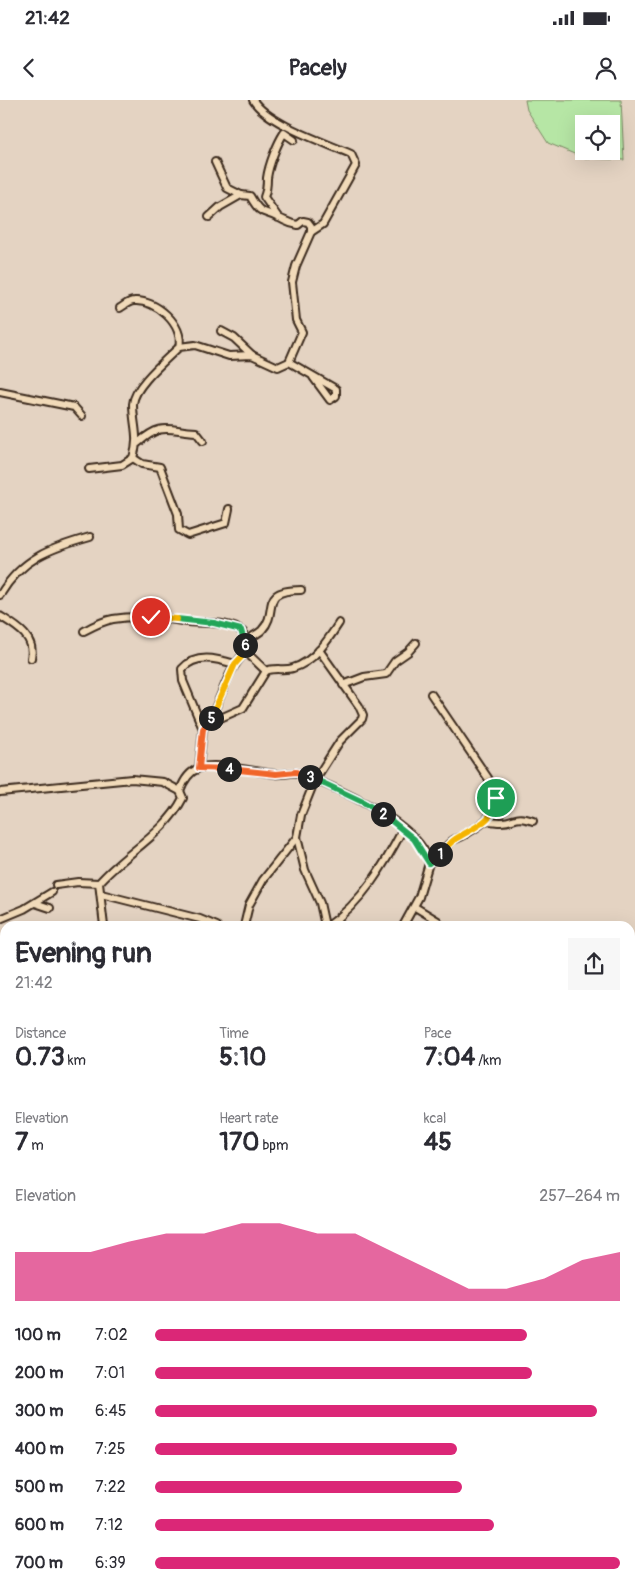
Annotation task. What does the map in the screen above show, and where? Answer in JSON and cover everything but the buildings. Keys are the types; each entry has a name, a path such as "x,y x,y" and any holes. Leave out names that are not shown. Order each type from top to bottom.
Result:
{"street":[{"path":"253,100 258,108 286,125 313,139 351,154 356,165 323,224 311,232"},
{"path":"221,331 234,338 252,355 278,367 289,362 302,332 296,320 292,282 296,266 311,232 311,226 308,222 303,221 298,225 288,224 278,217 264,197 268,188 267,179 279,140 284,133 294,140"},
{"path":"215,162 227,188 241,195 250,196 256,207 265,214 278,217"},
{"path":"209,217 220,207 241,195"},
{"path":"89,469 122,465 133,458 138,442 133,402 138,389 179,347 181,340 176,326 164,313 136,300 128,302 120,308"},
{"path":"179,347 195,346 229,356 252,355"},
{"path":"289,362 313,377"},
{"path":"0,392 74,407 82,416"},
{"path":"138,442 155,429 163,427 196,432 203,441"},
{"path":"133,458 142,464 160,468 178,514 179,530 188,535 226,523 229,509"},
{"path":"0,595 7,583 32,559 56,547 90,537"},
{"path":"245,641 263,629 271,606 280,591 301,590"},
{"path":"0,616 28,638 33,650 31,658"},
{"path":"84,631 100,622 117,618 172,618 182,621 198,621 233,627 243,632 246,652 266,671"},
{"path":"205,726 243,708 266,671 272,668 292,668 301,665 319,650 339,622"},
{"path":"343,685 364,677 386,674 395,661 416,642"},
{"path":"319,650 361,711 362,719 340,741 316,780 302,815 298,837 305,870 320,903 325,921"},
{"path":"199,768 205,726 214,713 235,664 246,652"},
{"path":"205,726 181,677 182,669 192,661 210,658 235,664"},
{"path":"406,921 415,907 429,863 453,841 482,822 494,810 496,803 495,792 470,750 431,694"},
{"path":"180,791 186,779 199,768 221,768 276,774 296,772 363,802 402,828 414,839 429,863"},
{"path":"0,792 132,779 163,782 180,791 183,798 167,823 111,869 99,883"},
{"path":"482,822 490,820 502,822 521,817 533,822"},
{"path":"335,921 342,917 381,869 402,828"},
{"path":"245,921 249,905 263,880 298,837"},
{"path":"56,884 99,883"},
{"path":"99,883 104,921"},
{"path":"0,919 35,903 52,892"},
{"path":"101,894 205,921"},
{"path":"35,903 50,908"},
{"path":"415,907 438,921"}],"green space":[{"path":"525,100 621,100 624,160 620,160 620,115 575,115 575,154 548,143 527,110"}],"route":[{"path":"151,617 214,623 241,630 244,635 246,652 239,658 230,672 214,713 203,729 199,768 211,767 276,774 296,772 304,775 363,802 384,815 414,839 428,858 429,863 453,841 464,836 490,816 494,810 496,798"}]}
